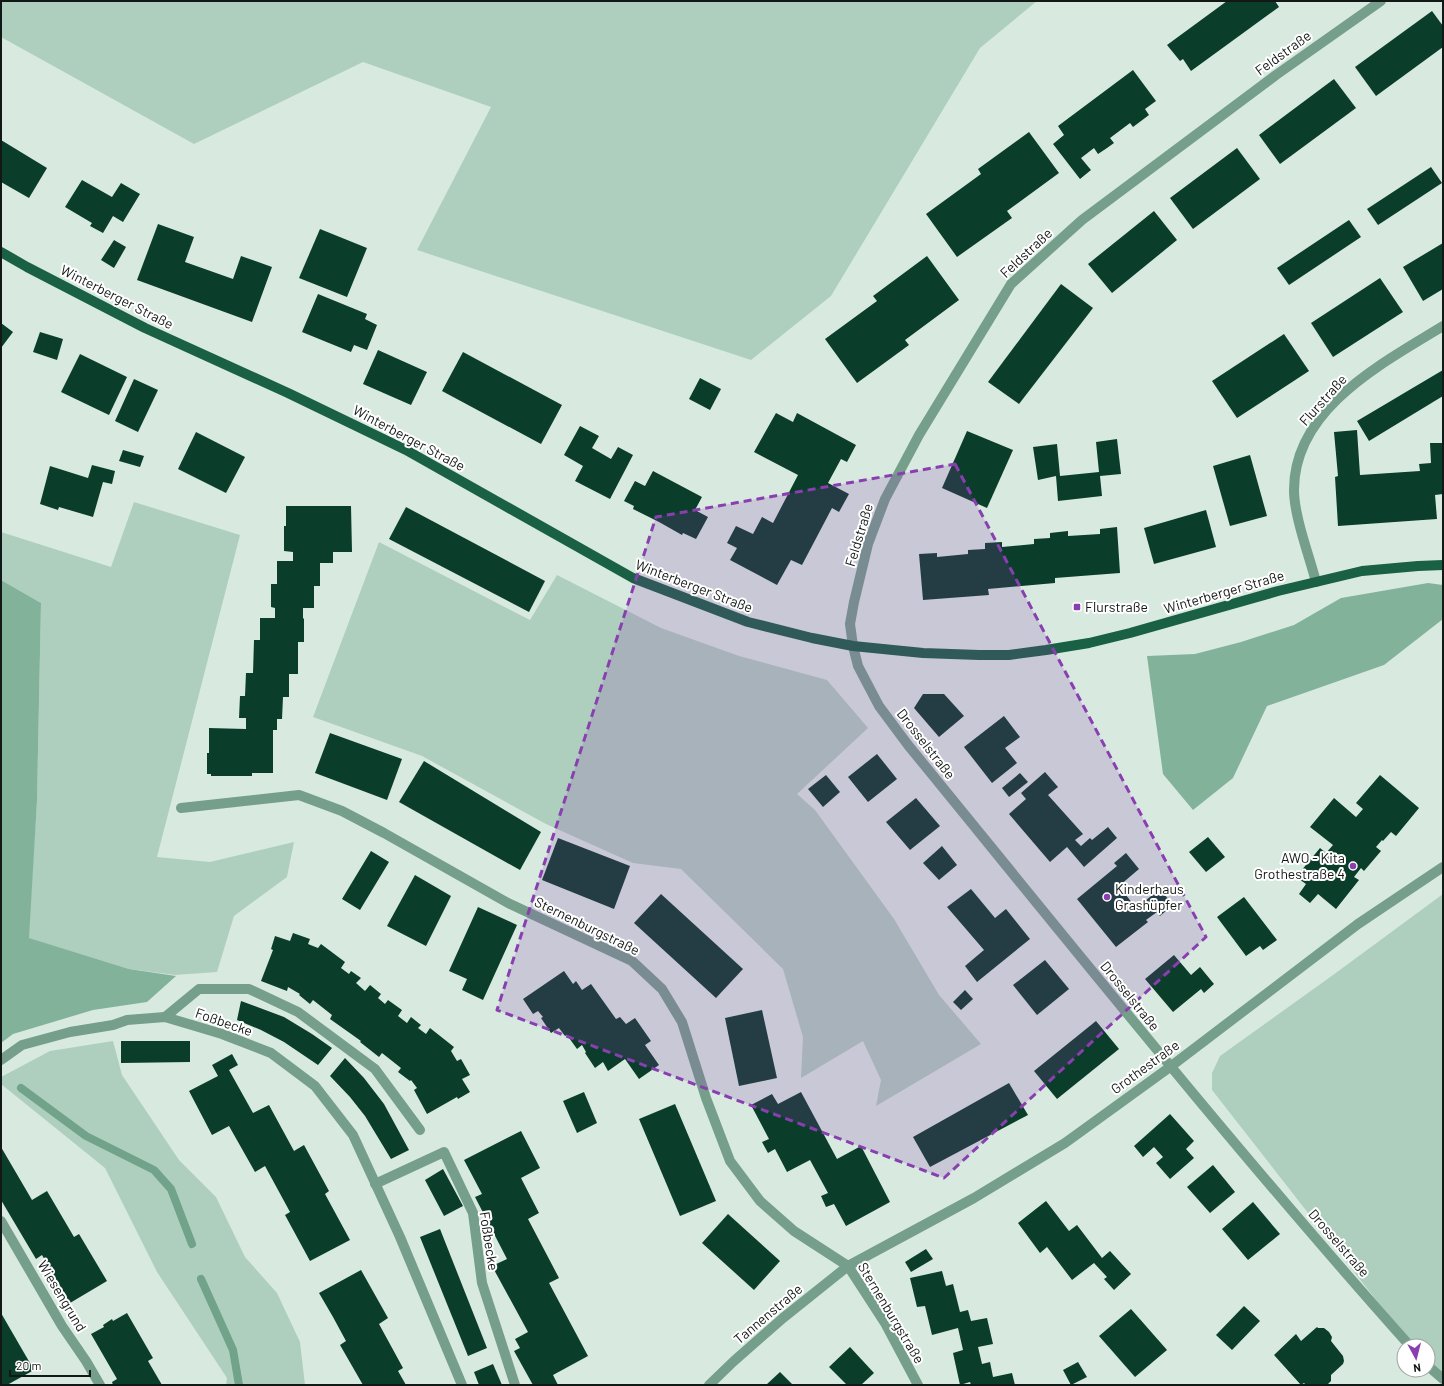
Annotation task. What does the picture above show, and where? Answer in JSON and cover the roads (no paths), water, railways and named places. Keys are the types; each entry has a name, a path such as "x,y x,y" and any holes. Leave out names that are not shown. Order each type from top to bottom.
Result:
{"main road":[{"name":"Winterberger Straße","path":"1,252 145,328 288,393 406,450 634,578 748,622 775,630 853,646 923,653 979,655 1009,654 1089,643 1130,633 1278,591 1362,571 1443,565"}],"street":[{"name":"Feldstraße","path":"853,646 850,624 854,602 868,544 885,499 919,435 1011,284 1082,220 1276,75 1381,1"},
{"name":"Flurstraße","path":"1316,582 1298,516 1294,490 1299,457 1309,434 1344,393 1370,372 1443,326"},
{"name":"Drosselstraße","path":"853,646 858,666 879,706 918,757 1170,1067 1403,1338"},
{"name":"Sternenburgstraße","path":"181,808 299,795 342,811 508,903 632,961 662,989 682,1022 706,1098 730,1160 760,1201 794,1231 848,1266 885,1324 918,1385"},
{"name":"Grothestraße","path":"848,1266 974,1198 1065,1143 1170,1067 1358,924 1443,867"},
{"name":"Foßbecke","path":"165,1017 199,989 249,989 298,1012 375,1069 420,1130"},
{"name":"Foßbecke","path":"1,1060 22,1045 70,1032 128,1020 165,1017 222,1034 271,1053 315,1086 353,1135 400,1237 462,1385"},
{"name":"Foßbecke","path":"375,1184 444,1152 472,1213 482,1283 515,1385"},
{"name":"Wiesengrund","path":"1,1221 62,1326 86,1361 100,1385"},
{"name":"Tannenstraße","path":"709,1385 783,1318 848,1266"}],"waterway":[{"path":"21,1088 86,1136 154,1170 171,1189 192,1244"},
{"path":"201,1279 233,1350 239,1385"}],"place":[{"name":"Flurstraße","path":"1077,607"},
{"name":"AWO - Kita Grothestraße 4","path":"1353,866"},
{"name":"Kinderhaus Grashüpfer","path":"1107,897"}]}
